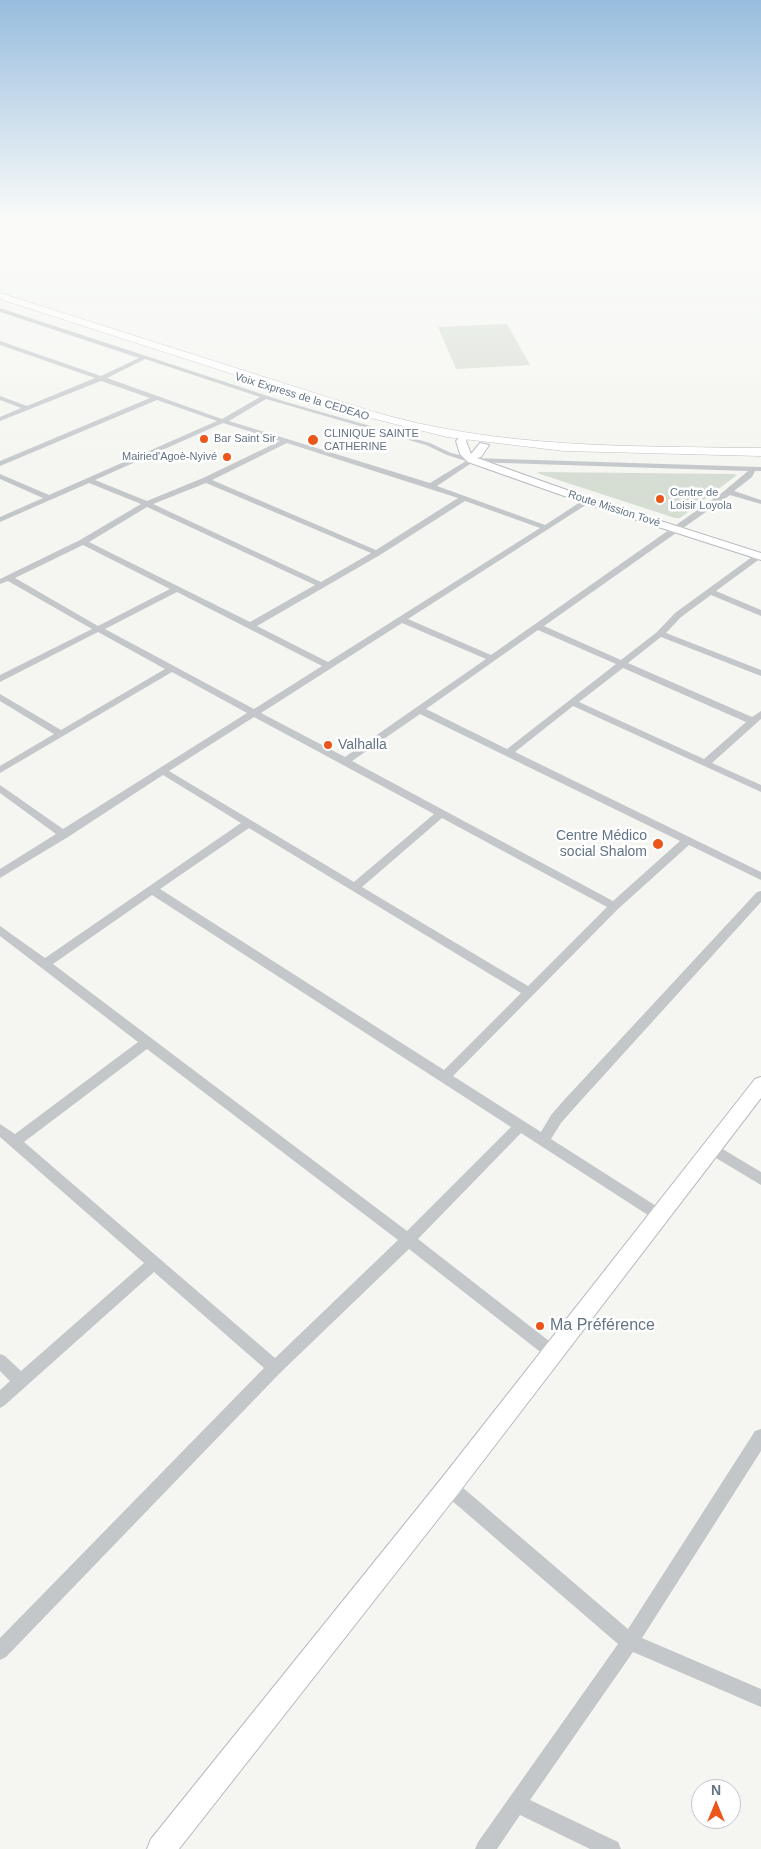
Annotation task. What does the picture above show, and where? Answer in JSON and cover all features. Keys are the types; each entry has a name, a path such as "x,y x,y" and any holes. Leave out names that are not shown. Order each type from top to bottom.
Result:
{"main road":[{"name":"Voix Express de la CEDEAO","path":"4,304 231,373 400,428 463,439 484,445 609,455 761,457"},
{"path":"25,304 231,373"},
{"path":"463,439 576,449 761,452"}],"street":[{"path":"0,310 266,397 428,444 449,454 471,459 761,469"},
{"path":"0,343 223,421 431,486 546,528"},
{"path":"0,419 102,378 146,357"},
{"path":"0,464 158,397"},
{"path":"0,519 223,421 266,397"},
{"path":"0,398 28,408"},
{"path":"463,439 465,454 471,459"},
{"path":"4,580 83,542 147,504 206,480 288,440"},
{"path":"431,486 471,459 484,445"},
{"name":"Route Mission Tové","path":"471,459 588,501 760,557"},
{"path":"345,762 729,492 750,475 752,469"},
{"path":"0,476 47,497"},
{"path":"88,480 147,504 322,584"},
{"path":"206,480 377,553"},
{"path":"729,492 761,502"},
{"path":"250,626 377,553 464,498"},
{"path":"0,874 164,772 588,501"},
{"path":"83,542 330,666"},
{"path":"509,752 623,665 660,634 678,615 760,557"},
{"path":"4,580 173,668 614,906"},
{"path":"0,679 100,630 176,589"},
{"path":"712,592 761,613"},
{"path":"402,620 493,659"},
{"path":"538,627 752,721"},
{"path":"660,634 761,673"},
{"path":"0,770 173,668"},
{"path":"0,697 61,734"},
{"path":"572,703 707,762 761,788"},
{"path":"420,710 761,875"},
{"path":"707,762 761,714"},
{"path":"164,772 529,992"},
{"path":"0,788 64,835"},
{"path":"355,887 442,814"},
{"path":"44,964 249,823"},
{"path":"445,1077 614,906 688,840"},
{"path":"153,890 660,1215"},
{"path":"543,1141 556,1119 570,1103 761,895"},
{"path":"0,930 408,1240 553,1353"},
{"path":"16,1142 147,1042"},
{"path":"161,1849 449,1488 761,1084"},
{"path":"0,1651 275,1368 408,1240 520,1126"},
{"path":"0,1129 153,1264 275,1368"},
{"path":"711,1148 761,1179"},
{"path":"0,1400 153,1264"},
{"path":"0,1361 22,1381"},
{"path":"486,1849 630,1642 761,1437"},
{"path":"449,1488 630,1642 761,1698"},
{"path":"517,1804 611,1849"}],"shaded area":[{"path":"507,324 530,365 456,369 438,327"},
{"name":"Centre de Loisir Loyola","path":"537,473 737,475 680,518 675,518"}],"place":[{"name":"Bar Saint Sir","path":"204,439"},
{"name":"CLINIQUE SAINTE CATHERINE","path":"313,440"},
{"name":"Mairied'Agoè-Nyivé","path":"227,457"},
{"name":"Centre de Loisir Loyola","path":"660,499"},
{"name":"Valhalla","path":"328,745"},
{"name":"Centre Médico social Shalom","path":"658,844"},
{"name":"Ma Préférence","path":"540,1326"}]}
